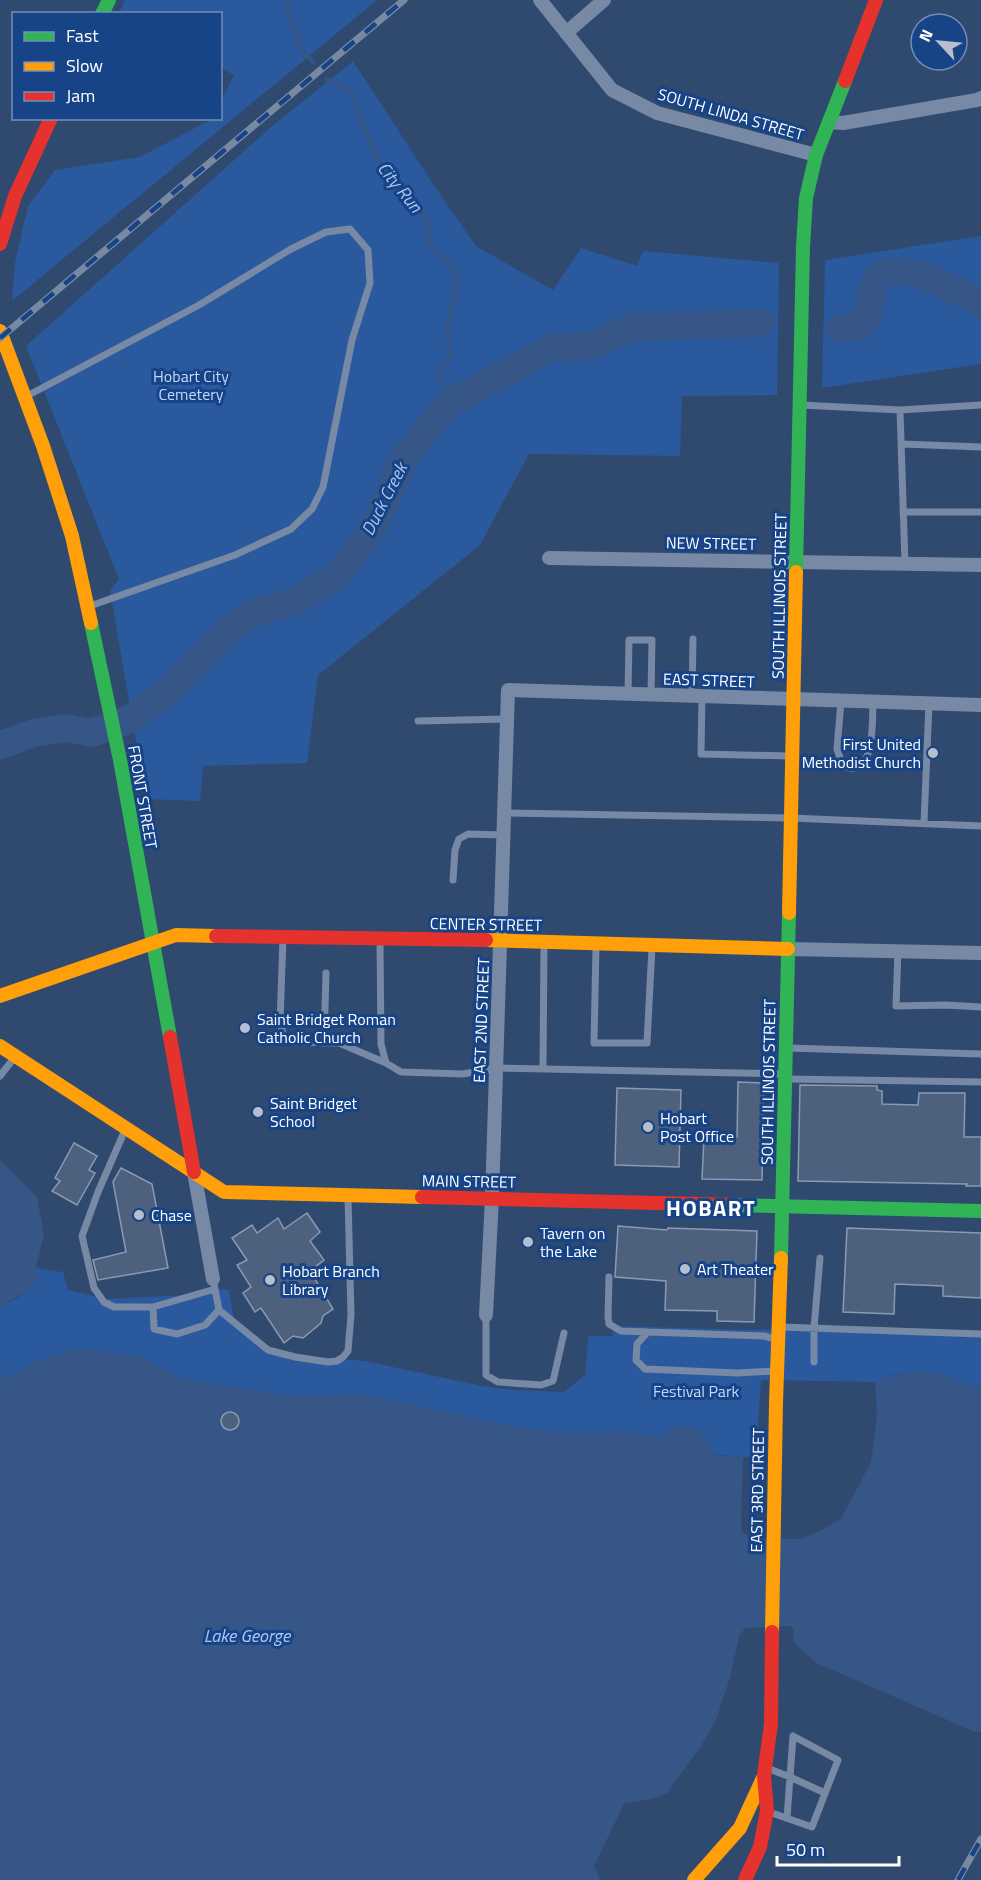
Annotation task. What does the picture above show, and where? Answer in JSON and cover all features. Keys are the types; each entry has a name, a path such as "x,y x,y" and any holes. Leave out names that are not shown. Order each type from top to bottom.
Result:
{"street":[{"name":"SOUTH LINDA STREET","path":"540,0 612,90 657,113 816,155"},
{"path":"566,33 604,0"},
{"name":"SOUTH ILLINOIS STREET","path":"782,1206 803,247 806,198 816,155 876,0"},
{"name":"SOUTH LINDA STREET","path":"829,122 843,123 981,98"},
{"path":"0,244 2,221 50,120"},
{"name":"FRONT STREET","path":"0,331 72,536 120,760 214,1284"},
{"name":"NEW STREET","path":"549,558 981,565"},
{"name":"EAST STREET","path":"508,690 981,705"},
{"name":"EAST 2ND STREET","path":"486,1315 492,1198 508,690"},
{"name":"CENTER STREET","path":"0,996 176,934 981,953"},
{"name":"MAIN STREET","path":"0,1046 224,1192 981,1212"},
{"name":"EAST 3RD STREET","path":"745,1880 760,1847 766,1812 764,1771 771,1725 771,1632 782,1206"},
{"name":"EAST 3RD STREET","path":"694,1880 740,1828 764,1771"}],"lane":[{"path":"24,397 199,305 291,249 326,232 350,230 368,250 370,283 352,340 323,487 312,509 291,529 235,555 87,607"},
{"path":"800,405 900,410 981,405"},
{"path":"900,410 905,563"},
{"path":"902,444 981,447"},
{"path":"903,512 981,512"},
{"path":"693,639 701,754 792,756"},
{"path":"627,694 629,640 652,640 651,694"},
{"path":"841,701 837,749 843,766 850,769 863,764 868,754 871,744 873,702"},
{"path":"924,823 929,704"},
{"path":"418,721 507,719"},
{"path":"504,813 791,818 981,826"},
{"path":"453,880 455,850 459,839 468,834 504,835"},
{"path":"283,936 280,1023 284,1037 294,1042 339,1043 386,1063 400,1072 463,1074 496,1068 981,1082"},
{"path":"380,938 381,1044 386,1063"},
{"path":"543,1070 544,941"},
{"path":"596,943 594,1043 647,1043 652,945"},
{"path":"898,951 896,1006 981,1007"},
{"path":"324,1043 326,973"},
{"path":"785,1048 981,1054"},
{"path":"0,1076 15,1056"},
{"path":"126,1128 82,1236 94,1288 104,1302 114,1307 153,1307 214,1284 219,1310 268,1350 295,1358 337,1361 348,1351 351,1315 348,1195"},
{"path":"814,1362 814,1328 820,1258"},
{"path":"609,1277 609,1324 621,1331 764,1336 814,1328 981,1334"},
{"path":"153,1307 154,1329 177,1334 205,1325 219,1310"},
{"path":"486,1315 486,1375 498,1382 542,1385 553,1381 564,1333"},
{"path":"648,1332 637,1344 636,1360 645,1369 736,1373 777,1371"},
{"path":"766,1812 812,1827 838,1760 793,1736 787,1818"},
{"path":"764,1771 790,1777 825,1793"}],"green space":[{"path":"125,0 377,0 12,301 15,262 28,206 55,170 140,157 210,120 222,120 222,99 234,75 222,69 222,12 119,12"},
{"name":"Hobart City Cemetery","path":"353,61 476,246 553,290 581,248 637,266 643,251 779,263 777,395 682,396 680,456 529,454 480,545 318,675 307,763 203,766 200,801 146,799 110,591 119,579 26,346 271,127"},
{"path":"981,236 981,364 822,388 825,260"},
{"name":"Festival Park","path":"36,1268 63,1272 68,1290 107,1299 184,1295 213,1287 229,1290 234,1319 270,1349 308,1356 365,1361 482,1386 564,1392 585,1375 588,1336 613,1336 614,1326 981,1336 981,1389 940,1374 911,1372 893,1375 875,1382 761,1380 756,1458 0,1398 0,1307 26,1293 34,1283"}],"water":[{"path":"0,1160 37,1197 44,1235 36,1268 37,1280 30,1290 0,1307"},
{"name":"Lake George","path":"79,1348 138,1356 177,1376 195,1381 296,1396 369,1395 515,1427 564,1433 628,1431 660,1438 678,1428 693,1427 705,1436 713,1455 743,1457 741,1525 743,1533 755,1539 801,1539 841,1519 871,1462 877,1416 875,1382 899,1374 932,1372 981,1389 981,1732 973,1731 816,1663 793,1642 794,1632 791,1626 745,1628 739,1636 730,1678 716,1720 701,1746 667,1793 651,1799 624,1804 594,1866 600,1880 0,1880 0,1380 42,1359"}],"building":[{"path":"738,1082 764,1083 762,1180 702,1179 704,1137 737,1137"},
{"path":"800,1085 877,1086 877,1090 882,1091 882,1104 918,1105 919,1093 965,1093 964,1137 981,1137 981,1186 798,1181"},
{"name":"Hobart Post Office","path":"617,1088 681,1090 679,1167 615,1165"},
{"path":"74,1143 97,1156 89,1170 95,1173 77,1205 52,1191 60,1181 55,1178"},
{"name":"Chase","path":"121,1168 152,1184 168,1268 98,1280 93,1260 126,1252 113,1182"},
{"name":"Hobart Branch Library","path":"307,1213 320,1232 310,1241 324,1260 310,1271 333,1309 323,1316 321,1323 303,1338 293,1336 284,1343 261,1308 255,1312 243,1293 251,1287 237,1265 247,1260 232,1238 252,1225 257,1233 278,1218 284,1229"},
{"path":"618,1226 667,1230 668,1228 757,1231 754,1322 717,1321 717,1311 665,1310 666,1281 615,1277"},
{"path":"847,1228 981,1233 981,1298 943,1296 943,1286 895,1284 894,1314 843,1312"},
{"path":"230,1412 236,1415 239,1421 236,1427 230,1430 224,1427 221,1421 224,1415"}],"waterway":[{"name":"City Run","path":"286,0 294,31 299,36 297,44 313,62"},
{"name":"City Run","path":"327,79 349,88 377,159 395,180 407,202 427,220 430,245 451,263 455,275 456,291 447,326 451,359 440,367 439,381 451,402"},
{"name":"Duck Creek","path":"840,329 861,326 868,313 875,283 887,272 899,271 929,278 981,303"},
{"name":"Duck Creek","path":"0,745 34,733 67,728 91,733 128,720 163,696 232,627 253,614 300,599 338,575 373,528 405,457 451,402 551,348 587,347 633,327 761,323"}],"railway":[{"path":"0,338 404,0"},
{"path":"958,1880 981,1839"}],"traffic: fast":[{"path":"103,12 109,0"},
{"path":"796,572 806,198 816,155 845,81"},
{"path":"91,623 120,760 170,1037"},
{"path":"781,1258 789,913"},
{"path":"736,1205 981,1211"}],"traffic: slow":[{"path":"0,331 43,446 72,536 91,623"},
{"path":"789,913 796,572"},
{"path":"0,996 176,935 216,936"},
{"path":"486,940 788,949"},
{"path":"0,1046 224,1192 422,1197"},
{"path":"772,1632 781,1258"},
{"path":"694,1880 740,1828 763,1778"}],"traffic: jam":[{"path":"845,81 876,0"},
{"path":"0,244 15,196 50,120"},
{"path":"216,936 486,940"},
{"path":"170,1037 194,1172"},
{"path":"422,1197 736,1205"},
{"path":"745,1880 760,1847 767,1811 764,1775 771,1724 772,1632"}],"place":[{"name":"First United Methodist Church","path":"933,753"},
{"name":"Saint Bridget Roman Catholic Church","path":"245,1028"},
{"name":"Saint Bridget School","path":"258,1112"},
{"name":"Hobart Post Office","path":"648,1127"},
{"name":"Chase","path":"139,1215"},
{"name":"Tavern on the Lake","path":"528,1242"},
{"name":"Art Theater","path":"685,1269"},
{"name":"Hobart Branch Library","path":"270,1280"}],"district":[{"name":"HOBART","path":"711,1208"}]}
